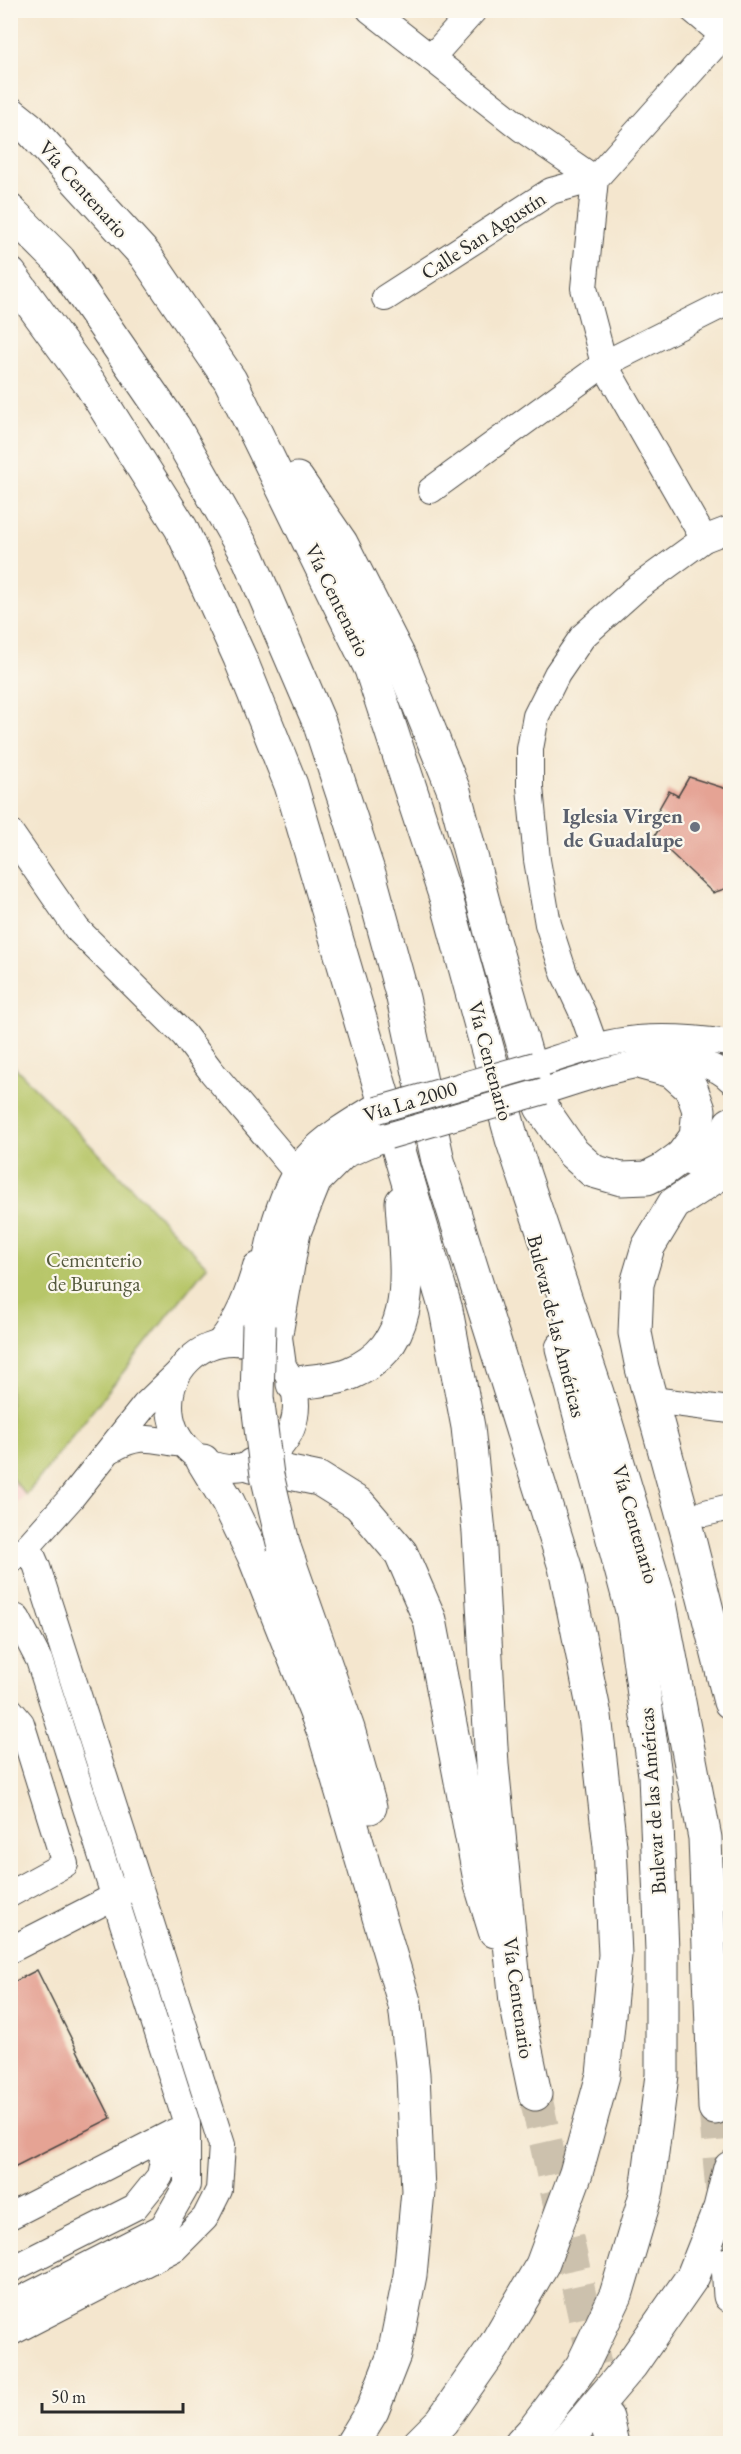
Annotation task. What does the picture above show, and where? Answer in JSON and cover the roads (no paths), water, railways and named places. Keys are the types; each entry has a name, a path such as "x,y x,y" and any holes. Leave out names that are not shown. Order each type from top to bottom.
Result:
{"highway":[{"name":"Vía Centenario","path":"10,113 30,129 145,255 230,380 371,669 447,901 512,1139 597,1393 660,1604 705,1838 716,2108"},
{"path":"10,211 59,260 174,427 249,559 319,723 376,899 403,998 438,1161 566,1568 595,1716 610,1846 615,1956 603,2075 576,2173 542,2265 482,2364 442,2421 419,2444"},
{"name":"Vía Centenario","path":"10,274 91,385 181,528 240,658 291,784 388,1132 446,1310 468,1427 479,1532 492,1765 516,2002 534,2094"},
{"path":"230,380 340,543 402,663 454,791 493,940 541,1107 573,1153 593,1170 621,1179 647,1178 663,1170 682,1156 696,1137 699,1110 691,1088 672,1071 642,1063"},
{"path":"682,1156 696,1161 710,1153 728,1132 730,1124"},
{"path":"288,1375 350,1374 379,1354 394,1336 405,1308 407,1283 388,1132 340,1134 309,1159 285,1200 266,1278 259,1325 257,1397 267,1474 284,1547 348,1729 385,1862 414,2074 418,2191 410,2275 393,2355 372,2411 352,2444"},
{"name":"Bulevar de las Américas","path":"512,1139 574,1396 633,1614 655,1774 662,1950 662,2075 647,2192 616,2295 582,2366 521,2444"},
{"path":"725,1176 674,1204 648,1247 637,1284 635,1333 642,1368 688,1535 730,1702"},
{"path":"193,1452 228,1502 254,1556 325,1735 405,2005"},
{"path":"252,1465 319,1479 359,1504 400,1553 430,1620 481,1885 516,2002"},
{"path":"564,2444 631,2365 693,2276 720,2208 730,2168"},
{"path":"728,2264 730,2296"}],"street":[{"path":"370,10 522,129 595,179"},
{"path":"431,58 474,10"},
{"path":"693,10 728,34 595,179 584,288 604,364 704,538"},
{"name":"Calle San Agustín","path":"385,298 551,191 595,179"},
{"path":"430,490 604,364 730,301"},
{"path":"595,1047 584,1016 564,973 548,924 537,860 530,788 530,749 536,716 557,674 583,636 638,587 704,538 730,530"},
{"path":"12,836 77,929 184,1035 293,1168"},
{"name":"Vía La 2000","path":"288,1375 279,1337 297,1234 318,1182 345,1155 388,1132 535,1065 595,1047 637,1039 681,1038 730,1043"},
{"name":"Vía La 2000","path":"220,1342 231,1329 248,1296 271,1213 286,1178 307,1147 339,1123 388,1132 642,1063 702,1062 720,1069 730,1079"},
{"path":"10,2333 175,2248 204,2218 219,2190 222,2145 39,1574 19,1553 112,1449 145,1405 196,1352 220,1342 243,1342 266,1350 288,1375 296,1404 293,1424 284,1442 270,1456 252,1465 227,1468 193,1452 148,1438 131,1438 112,1449"},
{"path":"179,1371 170,1396 172,1421 193,1452"},
{"path":"660,1401 730,1410"},
{"path":"705,1513 730,1507"},
{"path":"10,1615 17,1618 39,1660 187,2124 186,2185 164,2227 10,2305"},
{"path":"10,1710 21,1723 65,1864 10,1894"},
{"path":"10,1950 137,1885"},
{"path":"10,2216 162,2140 187,2124"},
{"path":"10,2270 135,2207 160,2176 163,2161 162,2140"}],"tunnel":[{"path":"535,2094 607,2418"},
{"path":"715,2108 728,2264"}],"place":[{"name":"Iglesia Virgen de Guadalupe","path":"695,827"}],"park label":[{"name":"Cementerio de Burunga","path":"94,1271"}]}
